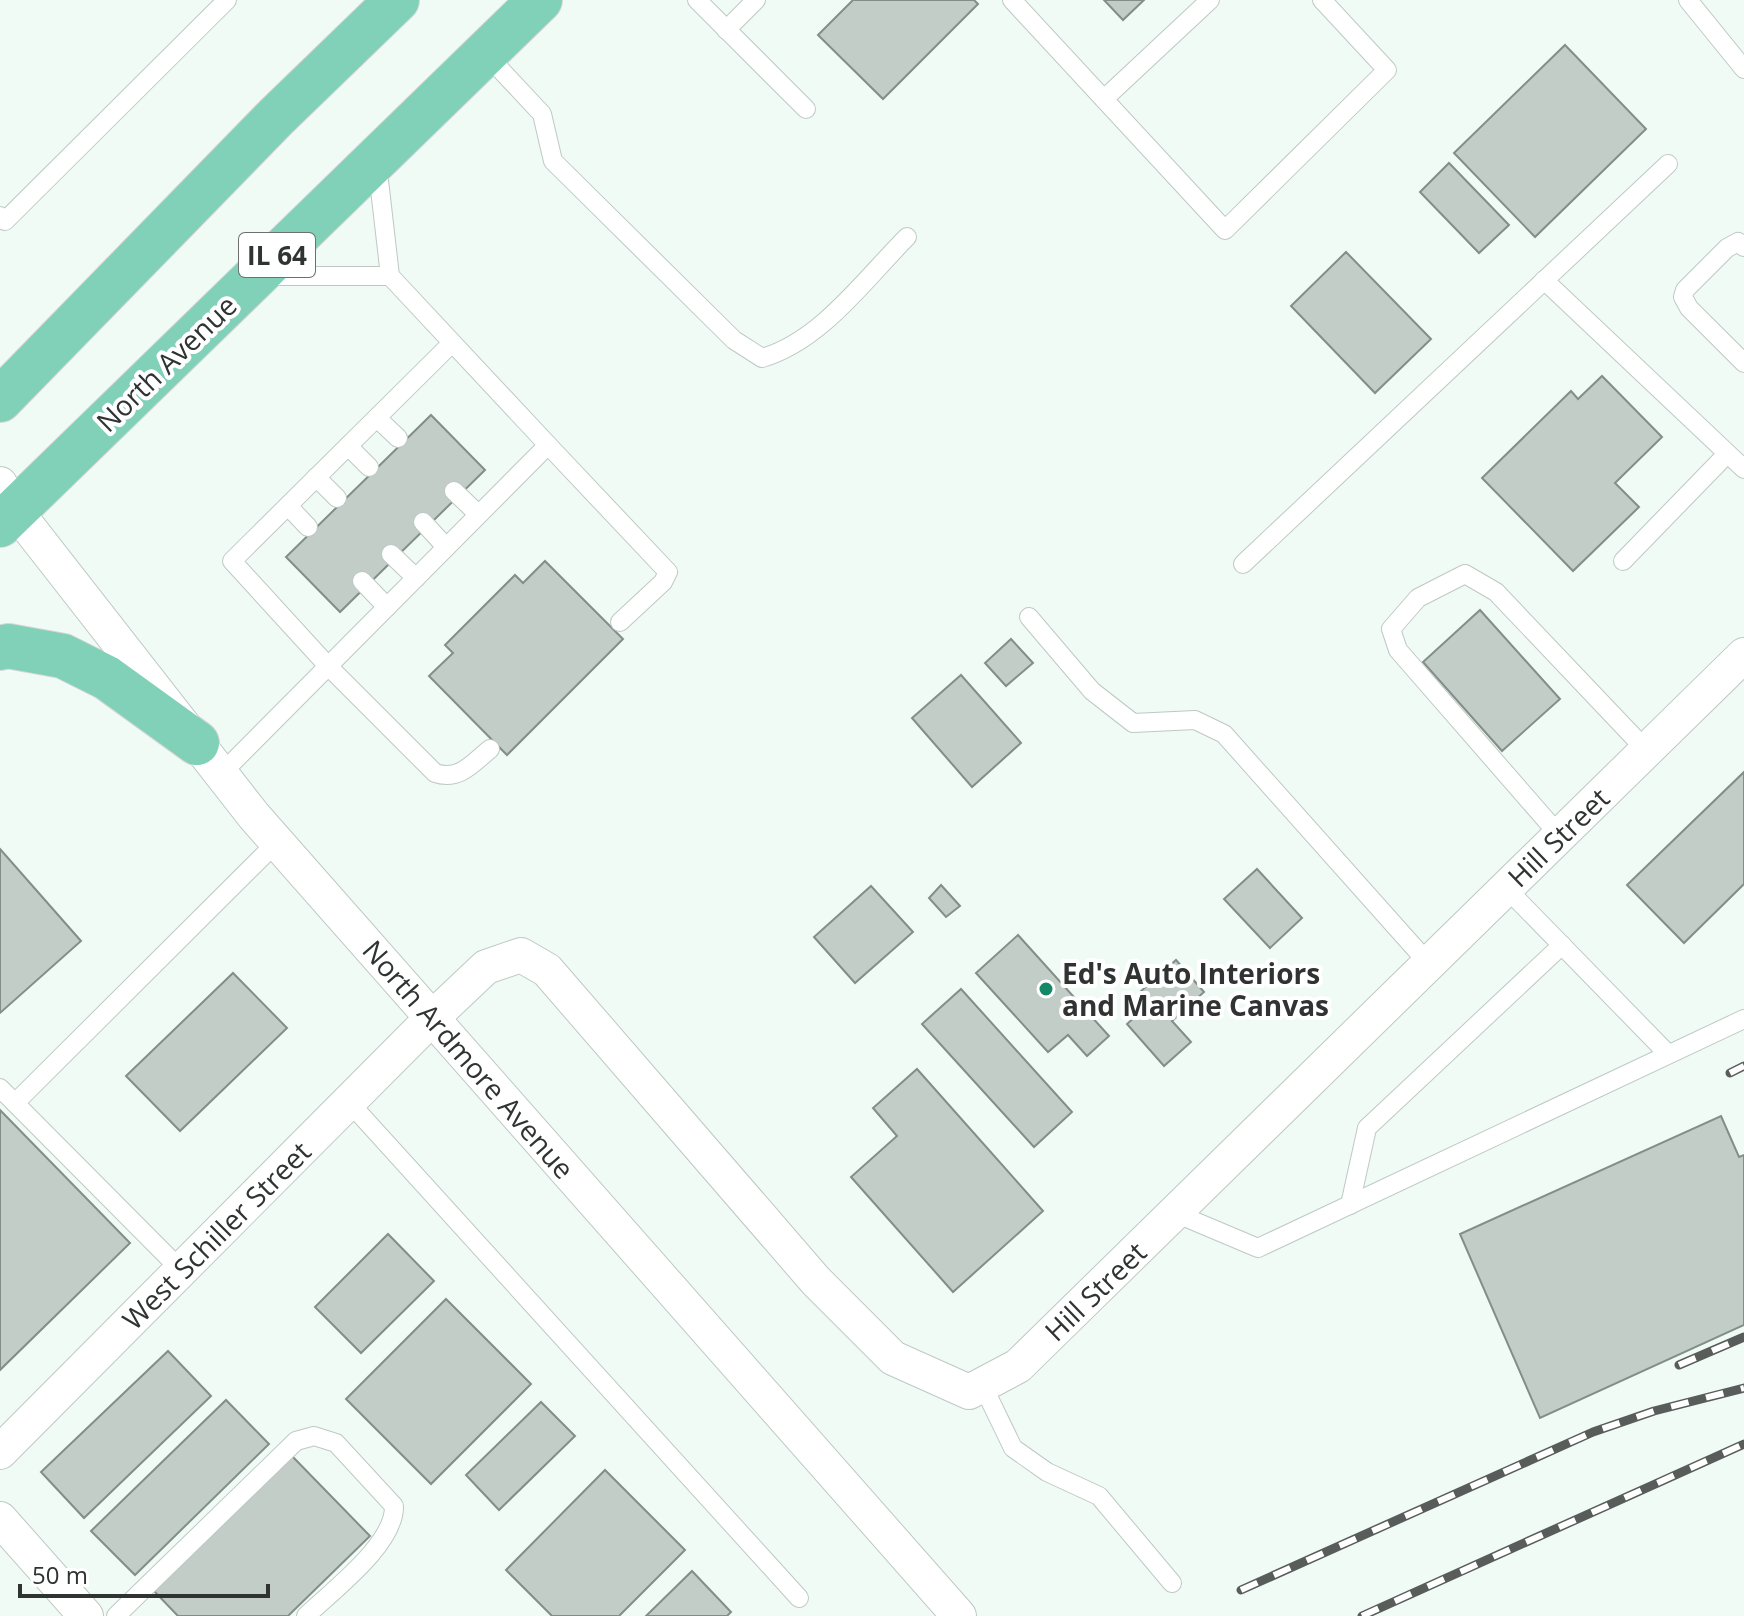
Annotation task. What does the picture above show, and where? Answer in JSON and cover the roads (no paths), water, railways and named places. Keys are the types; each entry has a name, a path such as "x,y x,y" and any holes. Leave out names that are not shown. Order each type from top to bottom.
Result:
{"main road":[{"path":"0,400 276,117 397,0"},
{"name":"North Avenue","path":"5,507 256,275 540,0"},
{"path":"0,648 8,646 63,656 107,678 209,759"}],"street":[{"name":"North Ardmore Avenue","path":"5,507 277,842 959,1616"},
{"name":"Hill Street","path":"983,1386 1018,1366 1744,655"},
{"path":"432,1018 486,967 521,955 547,970 816,1281 893,1358 969,1392 983,1386"},
{"name":"West Schiller Street","path":"0,1452 432,1018"},
{"path":"0,1519 86,1616"}],"lane":[{"path":"0,216 5,221 227,0"},
{"path":"697,0 806,109"},
{"path":"726,30 756,0"},
{"path":"1012,0 1225,230 1387,70 1322,0"},
{"path":"1104,99 1210,0"},
{"path":"1688,0 1744,69"},
{"path":"485,53 542,114 553,161 734,340 762,358 778,353 811,333 907,237"},
{"path":"377,158 390,276 668,572 663,582 620,622"},
{"path":"1243,564 1668,164"},
{"path":"1744,247 1738,242 1727,248 1685,290 1683,297 1689,308 1744,363"},
{"path":"256,275 390,276"},
{"path":"1544,280 1744,469"},
{"path":"452,343 232,561 328,666 435,773 447,777 460,774 490,749"},
{"path":"377,418 398,438"},
{"path":"209,759 328,666 548,445"},
{"path":"348,446 369,467"},
{"path":"1623,561 1727,454"},
{"path":"316,477 337,498"},
{"path":"454,491 478,514"},
{"path":"288,506 308,527"},
{"path":"423,522 446,547"},
{"path":"391,554 416,578"},
{"path":"1560,836 1398,650 1391,629 1418,598 1465,574 1496,592 1647,751"},
{"path":"362,581 387,607"},
{"path":"1029,617 1092,691 1133,723 1195,720 1224,734 1429,964"},
{"path":"15,1103 277,842"},
{"path":"1506,888 1668,1054"},
{"path":"1350,1205 1367,1128 1562,945"},
{"path":"1175,1213 1258,1248 1744,1019"},
{"path":"0,1088 181,1270"},
{"path":"349,1102 799,1598"},
{"path":"983,1386 1013,1448 1047,1472 1099,1496 1172,1583"},
{"path":"116,1616 296,1441 314,1436 336,1443 394,1506 395,1519 385,1539 306,1616"}],"railway":[{"path":"1730,1073 1744,1066"},
{"path":"1679,1365 1744,1337"},
{"path":"1241,1590 1593,1432 1654,1411 1744,1388"},
{"path":"1362,1616 1744,1444"}],"place":[{"name":"Ed's Auto Interiors and Marine Canvas","path":"1046,989"}]}
